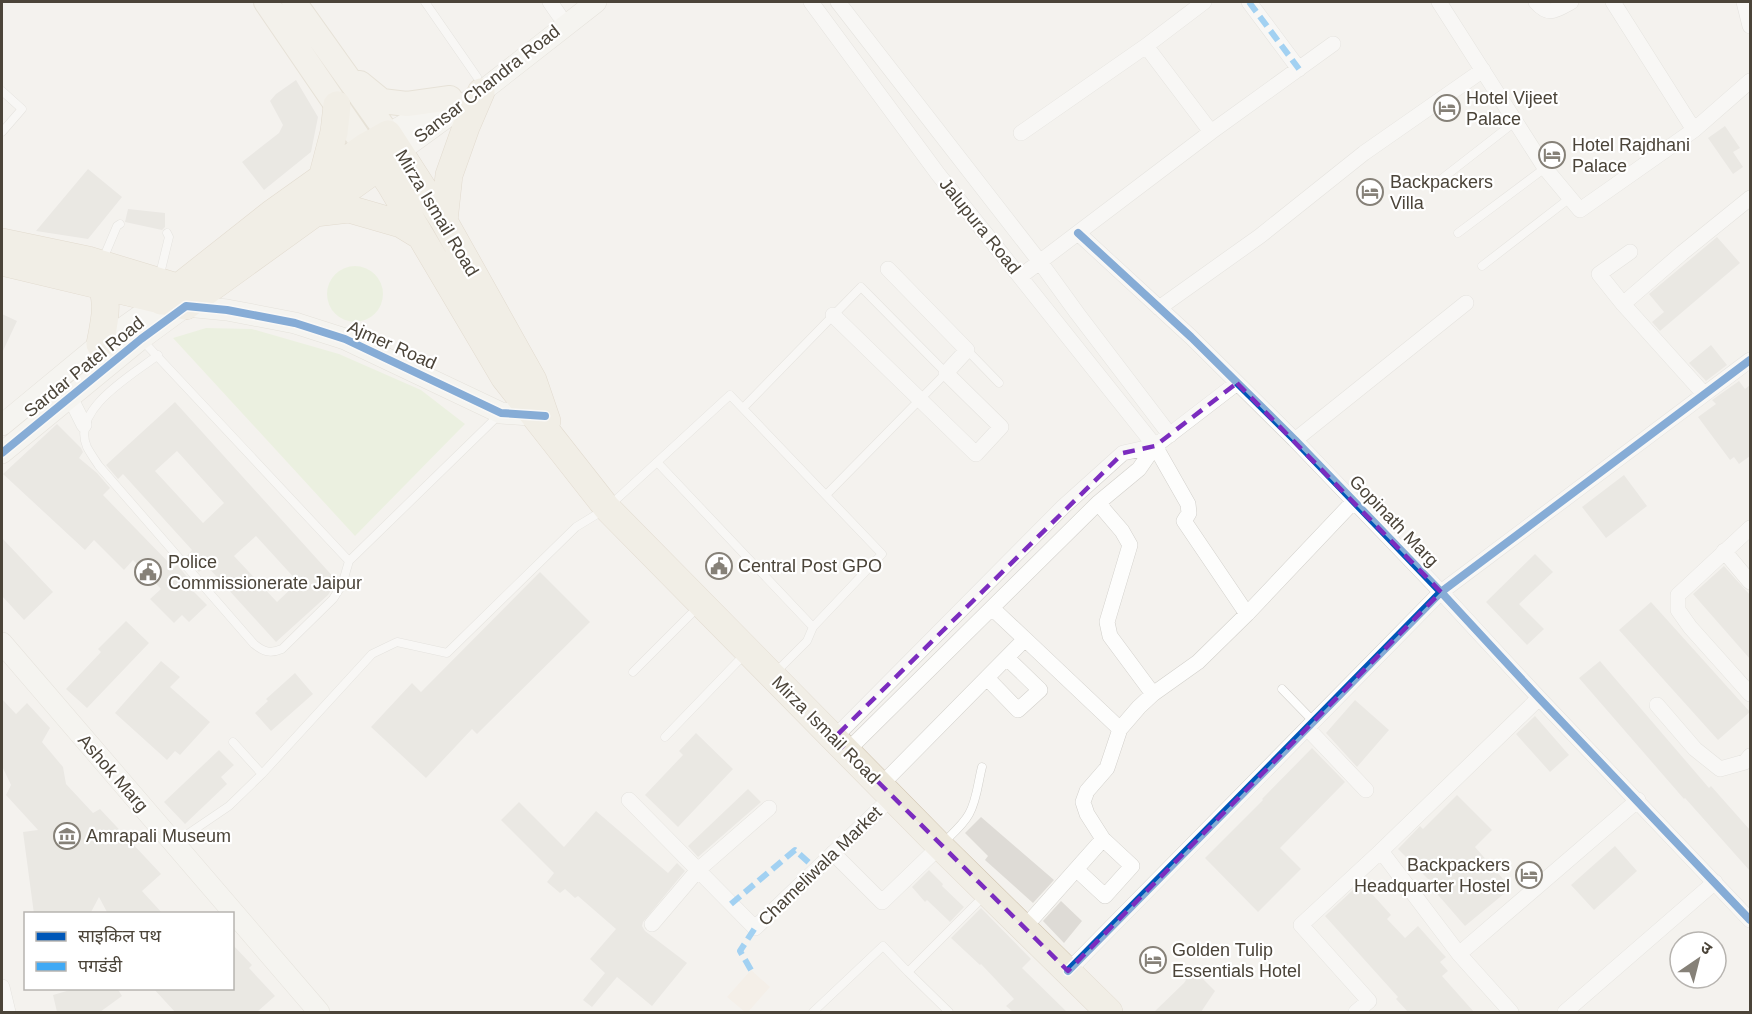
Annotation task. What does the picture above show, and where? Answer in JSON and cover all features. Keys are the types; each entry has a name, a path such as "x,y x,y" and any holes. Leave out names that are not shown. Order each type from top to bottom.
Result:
{"highway":[{"path":"444,221 449,176 479,85"},
{"path":"322,178 334,132 337,105"},
{"name":"Sardar Patel Road","path":"177,293 271,214 322,178 383,150"},
{"name":"Sardar Patel Road","path":"177,293 314,213 383,150"},
{"name":"Mirza Ismail Road","path":"383,150 444,221 533,380 544,424"},
{"name":"Mirza Ismail Road","path":"383,150 419,235 504,377 544,424 607,508 940,846 1108,1012"},
{"path":"314,213 349,209 401,224 419,235"},
{"path":"2,242 177,293"},
{"path":"2,262 97,269"},
{"path":"97,269 106,315 100,344"}],"main road":[{"name":"Mirza Ismail Road","path":"266,2 337,105 383,150"},
{"name":"Mirza Ismail Road","path":"294,2 338,64 383,150"},
{"path":"338,64 382,101 407,104 450,98"}],"street":[{"name":"Sansar Chandra Road","path":"383,150 450,98 479,85 555,8 577,2"},
{"name":"Sansar Chandra Road","path":"383,150 596,2"},
{"name":"Jalupura Road","path":"811,2 938,174 1155,447 1188,504 1189,513 1184,521 1247,614"},
{"name":"Jalupura Road","path":"838,2 1040,262 1170,435"},
{"path":"1021,133 1146,46 1204,2"},
{"path":"1249,2 1299,69"},
{"path":"1439,2 1545,168 1580,210 1694,130 1750,81"},
{"path":"1536,2 1542,9 1548,11 1557,10 1571,2"},
{"path":"1613,2 1694,130"},
{"path":"1744,2 1750,26"},
{"path":"1021,276 1210,132 1333,44"},
{"path":"1146,46 1210,132"},
{"path":"1160,308 1260,236 1364,153 1484,70"},
{"path":"1623,304 1750,198"},
{"name":"Gopinath Marg","path":"1078,233 1160,308 1295,440 1750,920"},
{"path":"1630,252 1599,274 1704,394"},
{"path":"833,315 976,454 1000,427 946,373 968,350 888,269"},
{"name":"Ajmer Road","path":"177,293 227,310 295,323 345,339 501,413 544,424"},
{"name":"Sardar Patel Road","path":"2,453 141,339 177,293"},
{"name":"Sardar Patel Road","path":"2,425 100,344 177,293"},
{"path":"1295,440 1466,303"},
{"path":"1068,971 1441,592 1750,360"},
{"path":"841,745 992,608 1098,503 1139,469 1155,447 1237,382"},
{"path":"70,397 84,425"},
{"path":"841,745 1064,507 1123,453 1155,447"},
{"path":"1077,870 1105,896 1132,866 1103,839 1087,814 1083,802 1087,791 1107,768 1120,729 1153,693 1198,662 1354,501"},
{"path":"1098,503 1131,545 1107,622 1110,636 1153,693"},
{"path":"1750,528 1678,595 1678,610 1690,627 1750,694"},
{"path":"1724,551 1750,582"},
{"path":"992,608 1120,729"},
{"name":"Chameliwala Market","path":"629,800 755,928 833,853 987,678 1025,639"},
{"name":"Ashok Marg","path":"2,644 233,912"},
{"path":"987,678 1018,710 1040,690 1007,658"},
{"path":"1356,1012 1368,1001 1301,925 1539,698"},
{"path":"1657,705 1695,749 1720,770 1745,762 1750,756"},
{"path":"1310,725 1366,790"},
{"path":"1459,954 1638,800"},
{"path":"652,924 698,870 769,808"},
{"path":"1024,928 1103,839"},
{"path":"833,853 882,902 940,846"},
{"path":"1381,851 1459,954 1511,1012"},
{"path":"1565,1012 1715,882"},
{"name":"Ashok Marg","path":"234,914 319,1012"},
{"path":"2,989 8,1012"}],"lane":[{"path":"425,2 479,85"},
{"path":"2,91 22,109 2,132"},
{"path":"1439,181 1516,121"},
{"path":"1458,233 1545,168"},
{"path":"1482,266 1570,198"},
{"path":"97,269 120,224"},
{"path":"167,234 177,293"},
{"path":"743,408 861,286 946,373 826,495"},
{"path":"141,339 349,561"},
{"path":"968,350 999,383"},
{"path":"158,356 94,406 84,425 86,445 99,466 263,651 272,653 282,649 333,599 342,585 349,561 501,413"},
{"path":"174,844 229,806 262,774 372,654 397,642 447,653 576,527 607,508 730,395 882,554 813,627 807,641 772,676"},
{"path":"657,462 813,627"},
{"path":"633,672 701,604"},
{"path":"665,737 748,651"},
{"path":"1282,689 1310,725"},
{"path":"233,742 262,774"},
{"path":"940,846 970,814 982,767"},
{"path":"908,972 988,893"},
{"path":"813,1012 883,946 949,1012"}],"highlighted area":[{"path":"1237,383 1441,592 1068,971 834,738 1123,453 1155,446"}],"shaded area":[{"path":"751,970 770,987 748,1012 745,1012 727,997"}],"green space":[{"path":"350,266 360,266 375,274 381,283 383,294 381,305 375,314 360,322 350,322 339,317 332,310 327,299 327,289 332,278 339,271"},
{"path":"206,328 252,329 339,354 421,390 465,424 355,536 173,338"}],"building":[{"path":"296,80 318,117 311,152 264,190 242,162 279,133 283,125 270,101"},
{"path":"1725,126 1740,148 1733,152 1743,167 1733,174 1708,138"},
{"path":"88,169 122,197 88,239 36,231"},
{"path":"128,209 165,213 165,227 162,230 125,222"},
{"path":"1717,237 1740,263 1660,331 1652,322 1664,312 1649,294"},
{"path":"2,314 17,321 2,353"},
{"path":"1711,345 1727,365 1706,381 1689,363"},
{"path":"1739,381 1745,389 1750,385 1750,456 1739,464 1734,457 1730,460 1698,417 1716,404 1712,400"},
{"path":"175,402 337,581 328,595 276,642 206,565 199,572 186,557 192,550 123,474 118,479 106,465","holes":["177,451 224,503 203,523 155,471","256,536 298,582 277,602 234,556"]},
{"path":"57,424 81,448 83,452 79,458 110,488 103,495 174,568 177,565 190,580 186,584 207,605 189,622 182,615 174,623 150,599 161,589 133,560 124,570 94,540 85,550 3,474"},
{"path":"1624,475 1647,506 1606,538 1582,507"},
{"path":"2,538 53,592 24,620 2,596"},
{"path":"1535,554 1553,572 1519,604 1544,629 1527,645 1486,602"},
{"path":"1724,566 1750,595 1750,659 1693,594"},
{"path":"540,572 590,622 477,734 472,729 426,778 371,727 412,683 421,692"},
{"path":"1651,602 1750,712 1718,740 1619,630"},
{"path":"126,621 149,643 87,708 66,689 101,652 98,649"},
{"path":"161,661 180,677 170,687 210,722 180,755 175,751 167,760 115,713"},
{"path":"1600,661 1709,788 1711,786 1750,830 1750,871 1579,678"},
{"path":"295,673 313,694 271,731 255,713 268,701 266,699"},
{"path":"2,699 16,714 27,703 50,728 42,742 63,767 66,784 93,813 100,809 161,874 142,891 161,912 107,912 99,897 91,912 34,912 23,832 38,830 6,795 11,785 2,766"},
{"path":"1355,700 1389,730 1357,767 1326,733"},
{"path":"1535,716 1569,755 1550,772 1516,734"},
{"path":"696,733 733,769 678,827 645,795 683,755 679,751"},
{"path":"1312,748 1345,782 1280,848 1301,869 1258,912 1205,858"},
{"path":"219,750 234,765 221,777 227,784 185,824 164,802"},
{"path":"748,789 761,802 698,857 688,846"},
{"path":"1457,795 1492,830 1475,847 1511,888 1465,926 1432,888 1435,886 1398,849 1420,826 1423,829"},
{"path":"519,802 564,847 596,811 668,873 677,863 685,871 642,926 645,931 687,963 652,1006 617,977 592,1007 583,1000 605,973 590,959 616,929 578,896 575,898 565,889 560,893 547,882 554,873 501,820"},
{"path":"981,817 1054,880 1033,903 985,860 988,856 965,833"},
{"path":"1615,846 1637,871 1594,910 1571,885"},
{"path":"929,870 964,907 950,922 927,900 925,902 912,887"},
{"path":"1363,884 1391,915 1387,919 1405,938 1418,926 1446,957 1440,962 1448,971 1442,976 1474,1012 1408,1012 1396,999 1398,997 1325,916 1355,888 1357,890"},
{"path":"1061,901 1082,921 1064,943 1043,921"},
{"path":"981,908 1031,959 1022,968 1067,1012 1013,1012 1006,1006 1014,999 981,964 951,938"},
{"path":"234,946 252,965 249,968 275,996 257,1012 175,1012 155,990 234,990"},
{"path":"1193,969 1215,991 1201,1012 1154,1012 1184,983"},
{"path":"70,990 118,990 122,996 100,1012 57,1012 53,995"}],"marked path":[{"path":"1249,2 1299,69"},
{"path":"731,904 795,850 817,870"},
{"path":"751,970 740,951 755,928"}],"cycle path":[{"path":"1078,233 1191,337 1295,440 1750,920"},
{"path":"2,453 141,339 186,306 227,310 295,323 345,339 501,413 545,416"},
{"path":"1068,971 1441,592 1750,360"}],"place":[{"name":"Hotel Vijeet Palace","path":"1447,108"},
{"name":"Hotel Rajdhani Palace","path":"1552,155"},
{"name":"Backpackers Villa","path":"1370,192"},
{"name":"Central Post GPO","path":"719,566"},
{"name":"Police Commissionerate Jaipur","path":"148,572"},
{"name":"Amrapali Museum","path":"67,836"},
{"name":"Backpackers Headquarter Hostel","path":"1529,875"},
{"name":"Golden Tulip Essentials Hotel","path":"1153,960"}]}
